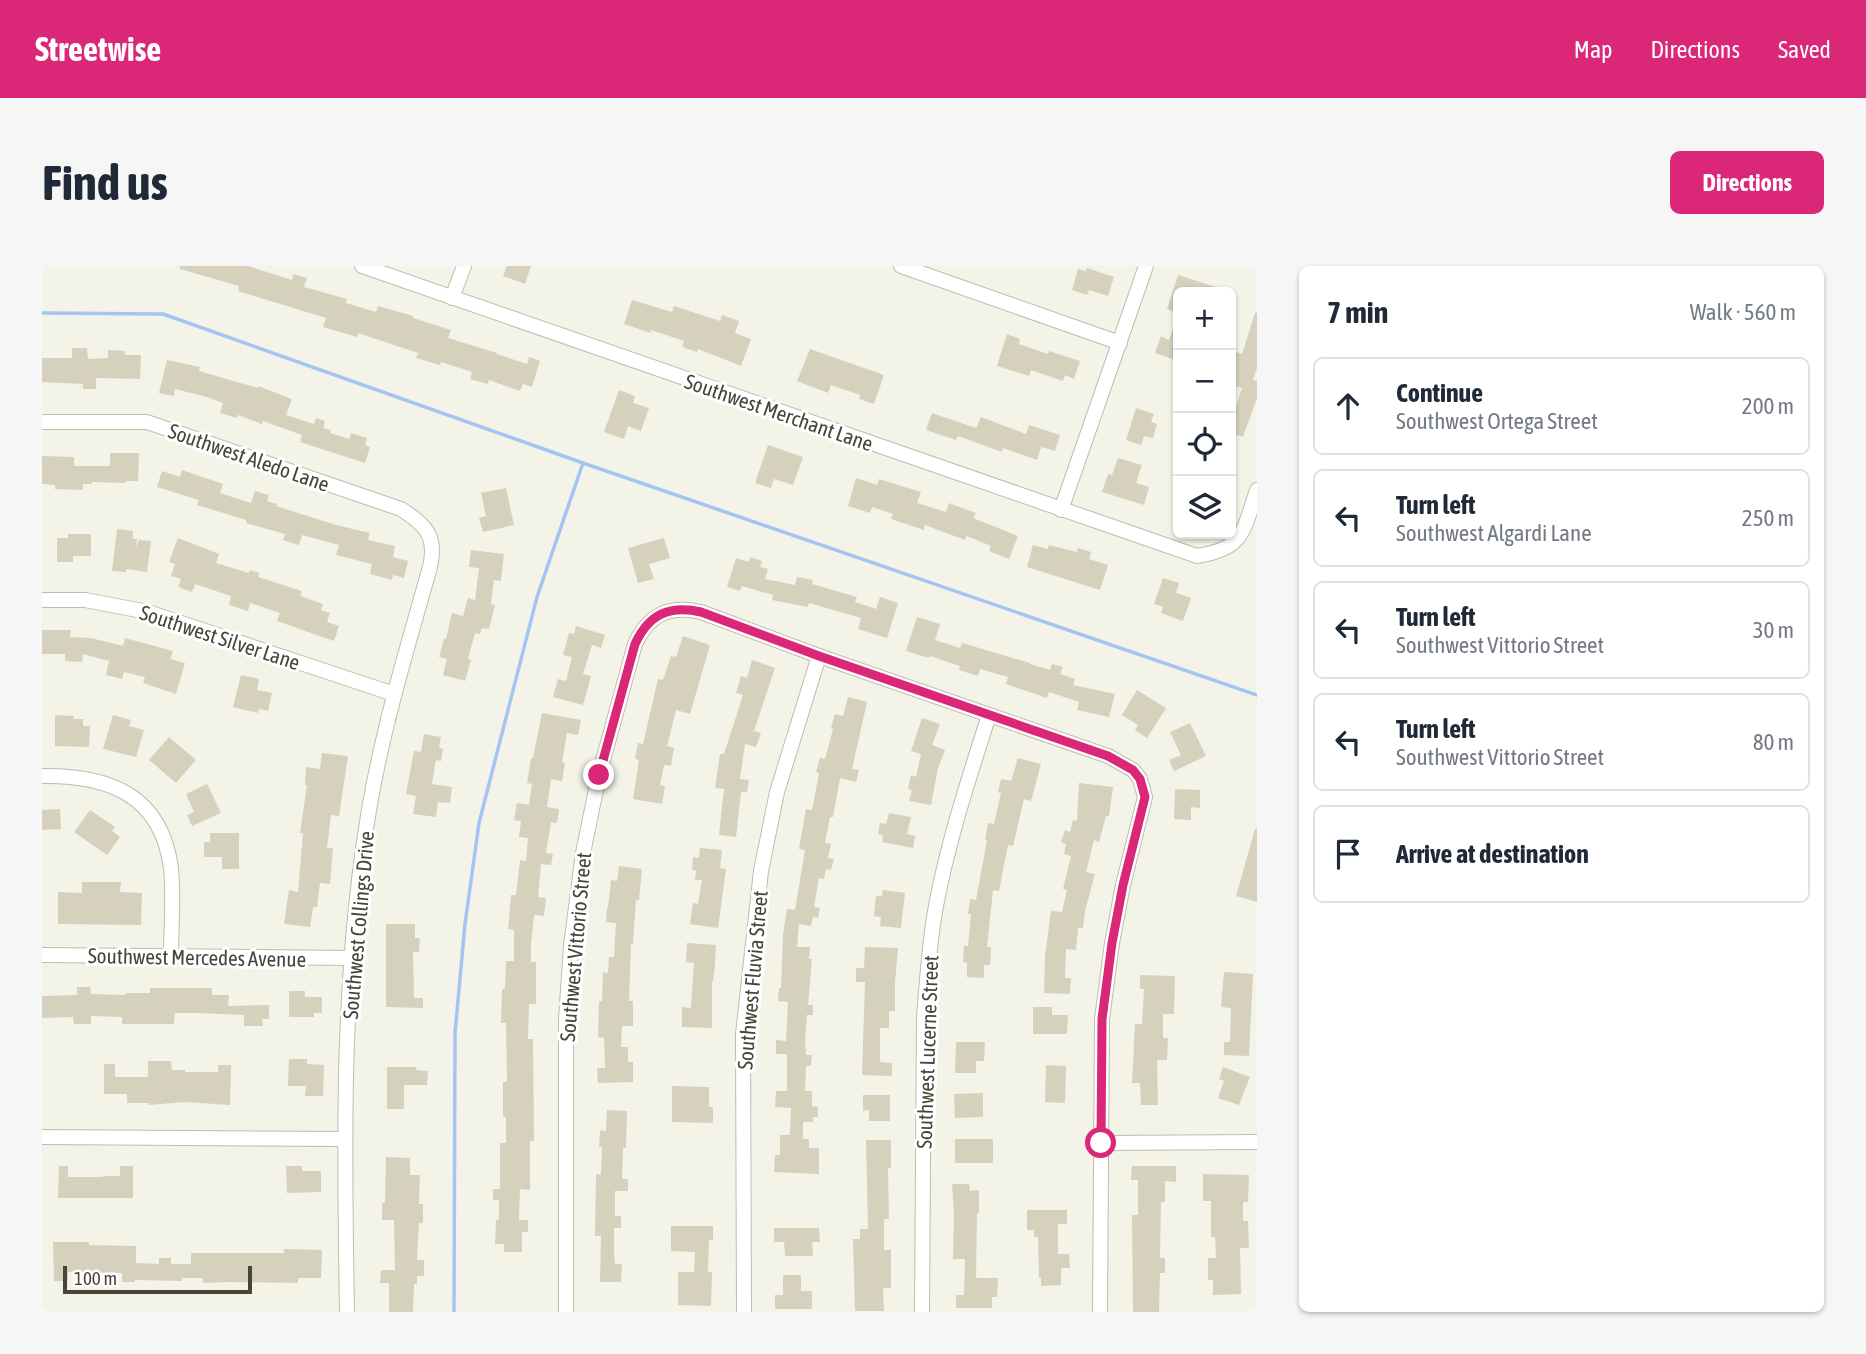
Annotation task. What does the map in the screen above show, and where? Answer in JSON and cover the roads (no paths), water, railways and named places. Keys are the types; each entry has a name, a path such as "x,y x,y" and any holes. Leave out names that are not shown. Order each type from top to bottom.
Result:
{"street":[{"name":"Southwest Merchant Lane","path":"362,266 1196,556 1223,551 1233,544 1242,533 1257,490"},
{"path":"452,298 464,266"},
{"path":"901,266 1120,343"},
{"path":"1061,510 1146,266"},
{"name":"Southwest Aledo Lane","path":"42,422 147,422 401,509 427,529 433,547"},
{"name":"Southwest Collings Drive","path":"346,1312 344,1139 357,897 370,803 394,694 430,567 433,547"},
{"name":"Southwest Silver Lane","path":"42,600 85,600 148,612 394,694"},
{"name":"Southwest Vittorio Street","path":"566,1312 566,1019 571,946 583,853 599,775 635,644 647,624 664,613 685,609 701,612 819,656"},
{"path":"819,656 1108,756 1133,770 1140,779 1145,797 1123,885 1102,1019 1100,1312"},
{"name":"Southwest Fluvia Street","path":"744,1312 743,1034 760,885 777,792 819,656"},
{"name":"Southwest Lucerne Street","path":"922,1312 924,1017 932,929 954,827 989,715"},
{"path":"42,776 76,777 106,784 134,798 155,819 166,842 172,872 171,956"},
{"name":"Southwest Mercedes Avenue","path":"42,955 352,958"},
{"path":"42,1137 344,1139"},
{"path":"1101,1143 1257,1142"}],"waterway":[{"path":"42,313 163,314 583,463 1257,695"},
{"path":"454,1312 455,1033 465,924 479,823 537,597 583,463"}]}
